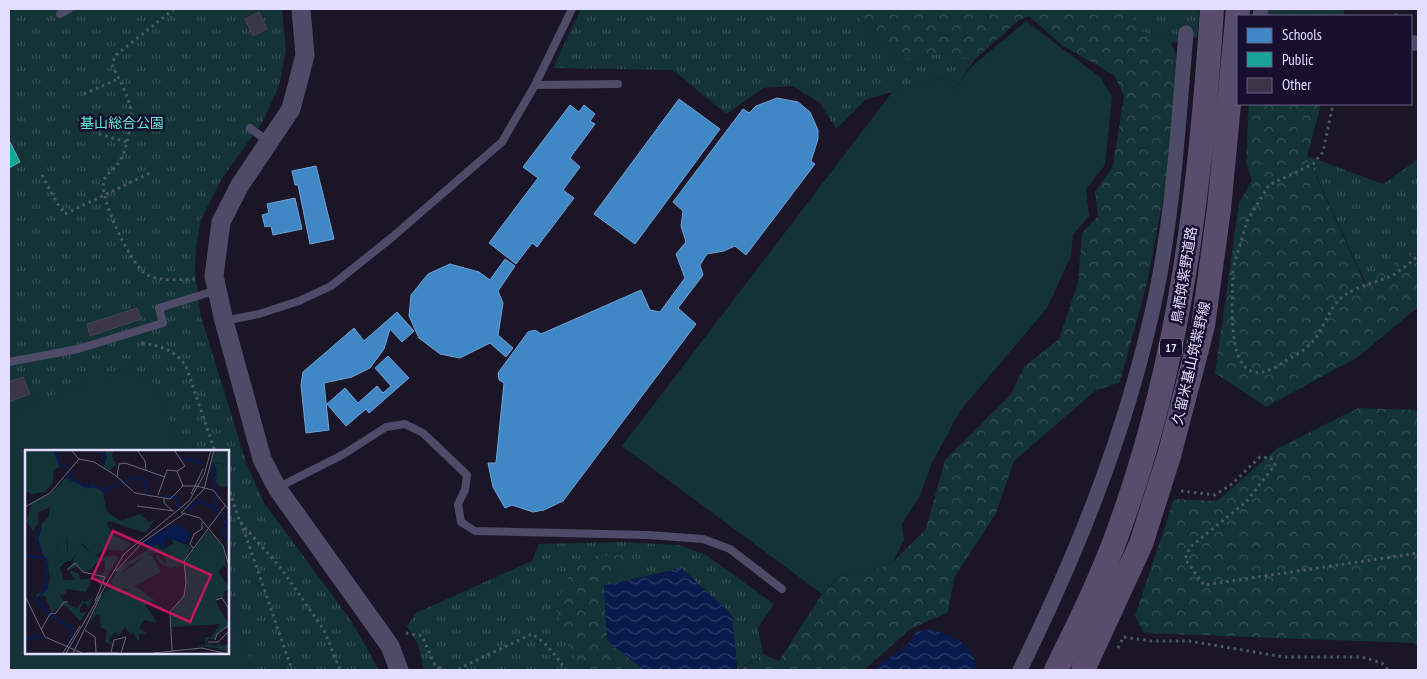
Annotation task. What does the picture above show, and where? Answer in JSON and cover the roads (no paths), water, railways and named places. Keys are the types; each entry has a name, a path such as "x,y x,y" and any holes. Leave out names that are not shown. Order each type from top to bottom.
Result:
{"main road":[{"name":"鳥栖筑紫野道路","path":"1056,670 1089,603 1122,522 1151,430 1177,324 1195,207 1212,9"},
{"name":"久留米基山筑紫野線","path":"1083,670 1141,544 1169,456 1203,326 1219,209 1237,20"}],"street":[{"path":"301,9 305,55 292,109 240,185 221,222 214,276 209,284 224,321 262,459 277,488 390,646 399,670"},
{"path":"1020,670 1082,536 1108,470 1129,404 1152,316 1171,202 1186,33"}],"lane":[{"path":"60,14 69,9"},
{"path":"224,321 259,314 299,301 331,286 502,142 535,85 572,9"},
{"path":"535,85 618,84"},
{"path":"250,128 269,142"},
{"path":"9,362 78,349 163,323 159,308 209,284"},
{"path":"277,488 344,454 386,427 405,424 423,433 467,475 465,490 458,504 461,522 475,531 648,535 703,539 730,549 782,589"}],"water":[{"path":"681,568 732,615 737,670 644,670 607,641 604,586"},
{"path":"931,629 954,638 967,647 972,654 977,670 872,670 907,645 916,632"}],"park label":[{"name":"基山総合公園","path":"122,123"}]}
